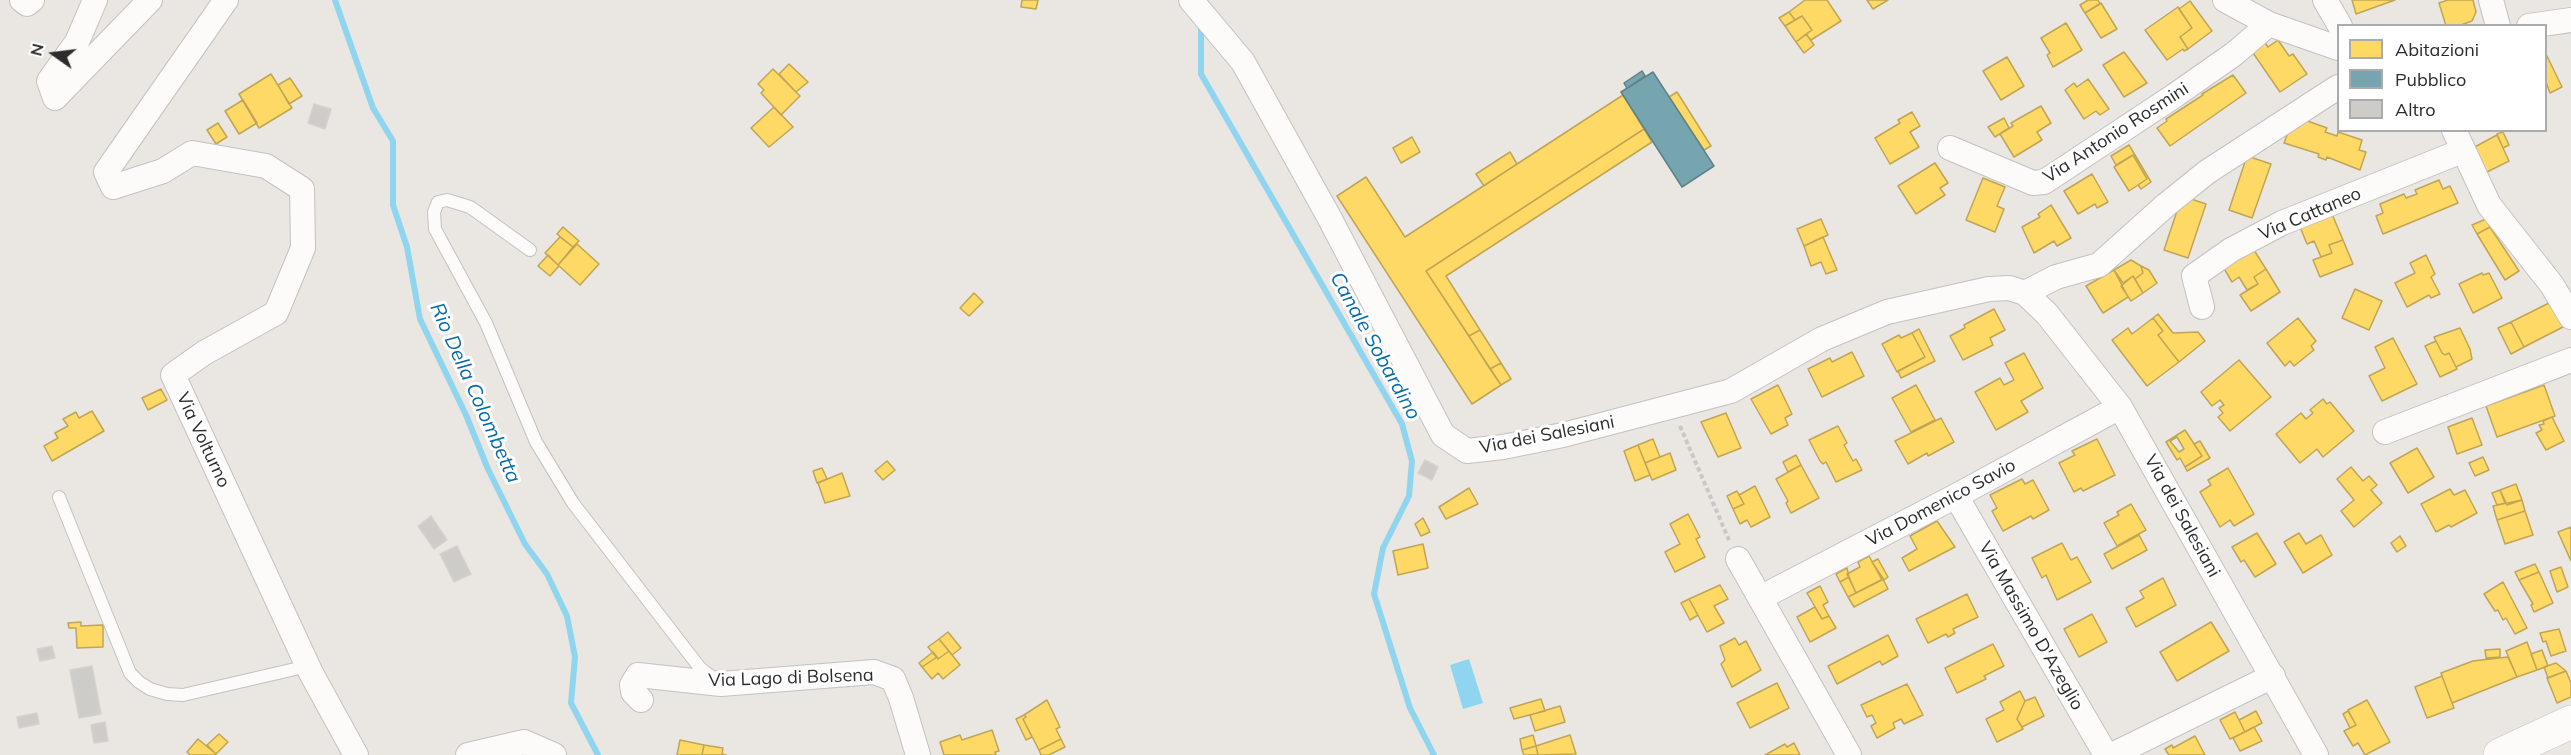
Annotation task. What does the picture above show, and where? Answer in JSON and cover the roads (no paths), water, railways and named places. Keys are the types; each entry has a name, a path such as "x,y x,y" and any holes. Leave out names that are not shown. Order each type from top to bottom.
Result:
{"main road":[{"path":"2500,755 2571,722"}],"street":[{"path":"22,0 27,4 32,0"},
{"path":"95,0 77,42 49,81 55,98 150,0"},
{"name":"Via Volturno","path":"226,0 106,172 113,187 163,171 192,153 266,166 302,189 303,248 276,313 204,353 173,375 308,666 356,755"},
{"path":"2225,0 2269,24 2337,48"},
{"path":"2325,0 2339,24"},
{"path":"2491,0 2497,24"},
{"name":"Via dei Salesiani","path":"1197,6 1243,62 1329,216 1443,435 1467,451 1503,447 1563,435 1731,391 1822,339 1887,312 1989,289 2009,288 2025,293 2047,314 2120,407 2316,755"},
{"path":"2543,24 2571,20"},
{"name":"Via Antonio Rosmini","path":"1950,148 2033,183 2044,182 2234,54 2269,24"},
{"path":"2025,293 2056,277 2099,265 2207,172 2337,88"},
{"path":"2458,141 2489,205 2552,285 2571,317"},
{"name":"Via Cattaneo","path":"2202,308 2194,276 2231,250 2282,223 2458,141"},
{"path":"2385,432 2571,360"},
{"name":"Via Domenico Savio","path":"1760,598 2120,407"},
{"name":"Via Massimo D'Azeglio","path":"1956,496 2106,755"},
{"path":"1738,560 1849,755"},
{"name":"Via Lago di Bolsena","path":"641,700 633,692 632,685 638,675 721,684 874,672 893,678 918,755"},
{"path":"2112,755 2273,676"},
{"path":"468,755 524,742 554,755"}],"lane":[{"path":"530,250 470,207 447,200 438,202 434,212 435,229 486,323 536,442 573,504 700,668 721,684"},
{"path":"59,497 130,673 139,682 150,689 167,694 183,695 308,666"}],"water":[{"path":"1469,659 1483,703 1463,709 1450,665"}],"waterway":[{"name":"Rio Della Colombetta","path":"335,0 373,108 393,141 393,205 407,247 420,319 466,415 488,469 525,544 547,574 567,616 575,657 571,703 598,755"},
{"name":"Canale Sobardino","path":"1201,25 1201,74 1402,424 1412,461 1409,496 1383,548 1374,594 1410,708 1434,755"}]}
